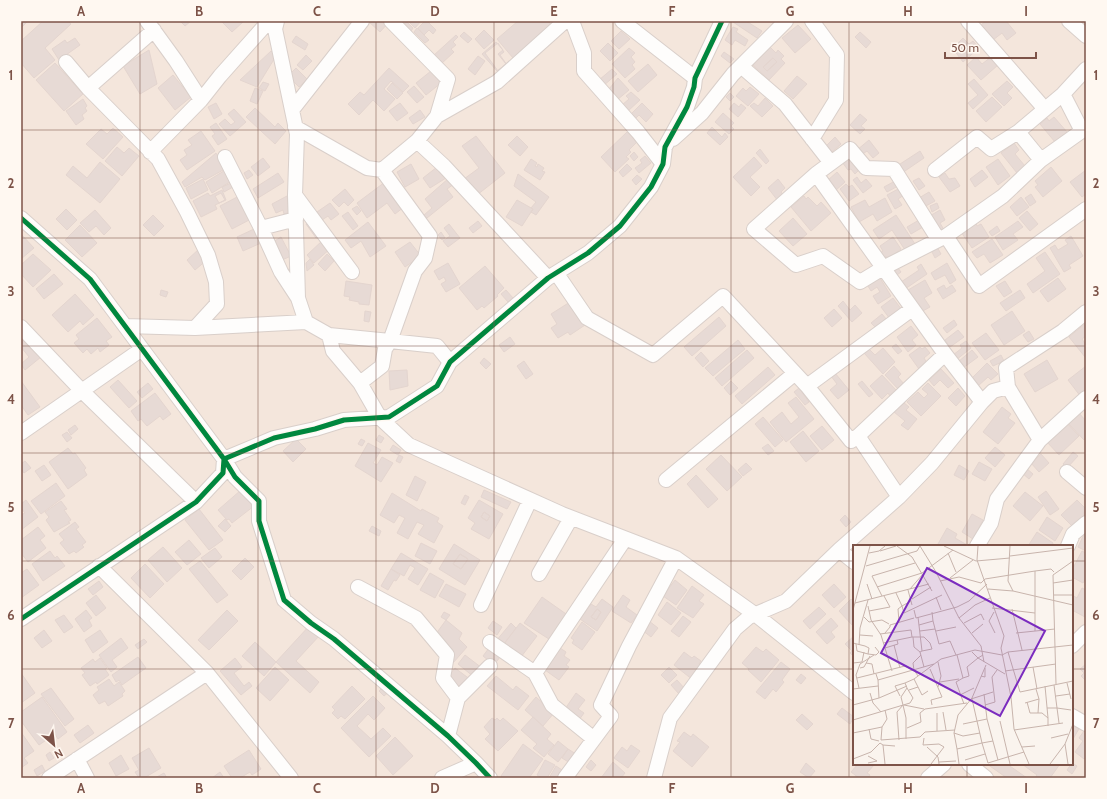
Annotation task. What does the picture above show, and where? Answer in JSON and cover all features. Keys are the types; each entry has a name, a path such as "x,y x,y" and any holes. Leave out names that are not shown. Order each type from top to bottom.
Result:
{"street":[{"path":"150,152 201,100 220,76 269,21"},
{"path":"277,21 275,29 295,128 298,298"},
{"path":"292,110 362,21"},
{"path":"391,21 448,79 437,116"},
{"path":"382,170 417,141 437,116 497,82 565,21"},
{"path":"572,21 584,53 584,71 638,132 663,164"},
{"path":"622,21 695,78"},
{"path":"224,459 274,438 315,429 344,420 389,417 437,386 450,362 552,276 588,253 620,226 651,187 663,164 665,147 687,107 694,87 695,78 722,21"},
{"path":"665,147 702,113 733,74 742,67 786,21"},
{"path":"812,21 837,56 836,100 812,139"},
{"path":"968,21 1044,108"},
{"path":"1069,21 1086,36"},
{"path":"88,88 151,25 201,100"},
{"path":"66,62 88,88 158,159 187,212 208,255 216,282 217,304 195,328"},
{"path":"742,67 785,104 831,163"},
{"path":"935,170 978,138 991,149 1018,132 1044,108 1063,94 1086,69"},
{"path":"1063,94 1084,129 1041,160 1003,196 942,238 860,282 823,256 796,265 754,229 816,174 850,149 866,168 894,169 942,238 979,286 1084,212"},
{"path":"295,128 367,168 382,170 430,236 424,258 415,271 386,349 382,366 360,382"},
{"path":"1018,132 1041,160"},
{"path":"417,141 444,166 552,276 587,318 653,355 723,296 794,374 807,386 850,441 858,436 945,354"},
{"path":"225,157 261,228 281,272 298,298 306,322"},
{"path":"816,174 912,309 982,402"},
{"path":"295,195 352,272"},
{"path":"21,218 90,279 224,459 235,476 259,501 259,521 284,600 311,623 334,639 448,736 476,762 490,778"},
{"path":"261,228 296,219"},
{"path":"807,386 912,309"},
{"path":"1040,440 1008,387 1006,368 1063,331 1086,312"},
{"path":"125,326 195,328 306,322 329,335 438,346 450,362"},
{"path":"21,327 81,390 196,502"},
{"path":"329,335 333,351 360,382 380,418 409,444 571,518 676,558 756,615 845,687 853,691"},
{"path":"21,433 142,348"},
{"path":"666,480 794,374"},
{"path":"654,778 670,718 735,629 743,621 786,601 839,550 899,497 932,463 982,402 993,391 1008,387"},
{"path":"978,545 992,523 997,499 1040,440 1086,398"},
{"path":"858,436 899,497"},
{"path":"21,618 196,502 223,473 224,459"},
{"path":"1067,472 1086,488"},
{"path":"481,605 530,500"},
{"path":"539,574 571,518"},
{"path":"1068,545 1073,534 1086,523"},
{"path":"535,673 625,539"},
{"path":"839,550 853,561"},
{"path":"565,778 611,716 601,705 629,646 676,558"},
{"path":"99,566 207,673 291,778"},
{"path":"358,587 416,618 447,655 443,678 458,698"},
{"path":"1073,645 1086,632"},
{"path":"490,642 535,673 552,705 594,739"},
{"path":"448,736 458,698 490,666"},
{"path":"49,778 207,673"},
{"path":"1073,717 1086,724"},
{"path":"77,759 87,778"},
{"path":"442,778 476,762"},
{"path":"928,778 943,765"},
{"path":"970,765 986,778"}],"shaded area":[{"path":"21,21 1086,21 1086,778 21,778"}],"building":[{"path":"21,21 28,21 21,28"},
{"path":"43,21 68,21 71,24 45,48 55,60 34,78 21,63 21,41"},
{"path":"180,21 191,21 185,26"},
{"path":"221,21 244,21 232,32"},
{"path":"368,21 389,21 389,22 380,32"},
{"path":"408,21 421,21 415,28"},
{"path":"425,21 427,21 436,30 433,34 429,30 424,35 418,28"},
{"path":"518,21 548,21 552,26 513,58 497,39"},
{"path":"746,21 762,31 757,38 733,22"},
{"path":"986,21 1006,21 1016,33 1007,40 1002,33 993,40 981,25"},
{"path":"407,22 413,28 411,31 404,24"},
{"path":"798,25 811,39 795,53 782,38"},
{"path":"733,27 738,29 736,32 748,40 745,46 735,40 732,45 725,40"},
{"path":"417,28 429,40 425,43 414,32"},
{"path":"484,30 494,40 484,49 475,39"},
{"path":"621,31 630,39 619,49 611,41"},
{"path":"464,32 472,39 468,43 460,36"},
{"path":"860,32 871,42 866,48 855,37"},
{"path":"456,35 458,37 453,42 456,45 451,49 454,52 441,64 433,56"},
{"path":"296,36 308,44 305,50 292,42"},
{"path":"75,38 80,45 59,60 52,49 65,40 67,43"},
{"path":"963,38 969,44 973,41 979,48 963,62 954,50 958,47 956,45"},
{"path":"496,42 503,50 498,54 506,64 497,71 482,54"},
{"path":"498,43 504,52 500,55 507,65 498,71 485,53"},
{"path":"608,43 618,53 610,61 600,51"},
{"path":"770,47 776,53 778,50 784,56 781,59 785,63 769,80 753,65","holes":["773,58 777,62 767,71 763,67"]},
{"path":"629,48 635,53 631,57 635,62 632,65 635,69 625,78 612,64"},
{"path":"149,50 157,84 140,94 123,66"},
{"path":"271,51 276,56 257,87 240,80"},
{"path":"724,52 734,59 730,63 721,56"},
{"path":"306,55 312,61 303,70 297,65"},
{"path":"478,56 485,61 475,75 468,69"},
{"path":"976,57 982,64 991,57 998,65 981,80 967,65"},
{"path":"773,58 777,62 767,71 763,67"},
{"path":"55,63 83,94 64,111 36,80"},
{"path":"648,64 657,75 638,92 628,81"},
{"path":"296,68 307,79 299,87 288,76"},
{"path":"389,68 409,86 403,92 391,81 384,89 395,99 384,111 373,100 359,115 348,104 360,92 364,95"},
{"path":"612,69 617,74 603,86 599,80"},
{"path":"431,71 441,83 426,95 416,83"},
{"path":"173,75 191,97 175,110 158,88"},
{"path":"797,76 807,84 793,99 784,91"},
{"path":"618,78 629,90 617,100 609,89"},
{"path":"974,79 988,95 973,109 968,103 978,95 968,84"},
{"path":"1007,81 1013,87 1007,93 1012,98 1004,106 992,94"},
{"path":"263,82 269,84 265,91 259,88"},
{"path":"392,83 403,93 397,99 387,89"},
{"path":"414,86 424,97 417,103 407,92"},
{"path":"750,87 759,94 748,106 736,96 743,88 746,91"},
{"path":"255,88 263,91 257,104 250,101"},
{"path":"631,92 640,100 628,111 622,105 629,99 626,96"},
{"path":"730,93 734,97 730,101 726,97"},
{"path":"992,97 1002,107 986,122 976,111"},
{"path":"765,98 773,106 762,117 750,106 754,103 758,106"},
{"path":"83,99 87,106 85,108 87,111 82,115 84,119 76,125 66,111"},
{"path":"216,103 222,114 214,119 208,107"},
{"path":"400,103 408,113 397,121 389,111"},
{"path":"642,103 653,114 646,122 639,115 635,119 630,115"},
{"path":"734,103 739,107 741,104 746,108 738,117 729,109"},
{"path":"255,108 275,127 278,123 286,131 275,144 246,117"},
{"path":"234,109 246,122 230,136 219,124 225,119 231,125 235,122 228,114"},
{"path":"420,110 425,117 413,124 409,118"},
{"path":"723,113 734,123 731,126 734,129 729,134 715,122"},
{"path":"860,114 867,120 861,126 865,129 860,134 850,125"},
{"path":"1054,117 1067,132 1055,142 1040,124 1047,118 1049,121"},
{"path":"216,123 227,139 218,145 212,136 215,134 210,127"},
{"path":"712,127 722,137 725,133 728,137 720,145 707,133"},
{"path":"113,128 123,137 103,159 86,144 101,129 107,134"},
{"path":"201,131 215,151 187,170 180,160 187,155 184,150 192,145 188,140"},
{"path":"627,132 637,142 629,150 631,152 626,157 629,159 615,172 601,157"},
{"path":"476,136 505,173 477,195 464,179 479,168 462,146"},
{"path":"517,136 528,147 520,156 508,145"},
{"path":"835,137 841,144 830,154 824,148"},
{"path":"869,140 879,153 873,158 867,151 861,155 857,150"},
{"path":"1014,143 1019,150 1015,154 1025,166 1017,173 1001,153"},
{"path":"117,147 124,153 129,148 139,156 122,176 105,161"},
{"path":"760,149 769,161 766,164 756,153"},
{"path":"920,151 924,158 902,173 897,166"},
{"path":"634,152 638,157 634,161 630,156"},
{"path":"216,153 225,169 205,180 202,177 185,187 182,182"},
{"path":"645,156 651,163 639,173 635,168 642,163 640,160"},
{"path":"754,157 762,166 750,177 760,187 751,196 733,177"},
{"path":"849,157 859,170 855,174 851,169 848,170 842,162"},
{"path":"263,158 270,167 258,176 251,167"},
{"path":"531,159 537,163 535,166 537,167 538,164 544,168 542,171 545,172 540,180 524,170"},
{"path":"998,159 1010,176 998,185 986,167"},
{"path":"100,162 120,179 100,203 66,175 73,166 87,178"},
{"path":"411,164 419,179 405,187 397,172"},
{"path":"627,164 632,169 623,177 619,172"},
{"path":"437,167 446,178 430,188 423,178"},
{"path":"1051,167 1062,181 1043,197 1035,187 1038,185 1035,181"},
{"path":"227,169 233,180 212,193 206,182"},
{"path":"249,170 253,175 247,179 244,173"},
{"path":"982,170 988,177 975,187 970,179"},
{"path":"1086,170 1086,194 1082,197 1070,182"},
{"path":"837,172 845,182 835,191 827,181"},
{"path":"278,173 284,182 258,198 253,189"},
{"path":"945,173 949,179 955,178 960,186 950,192 939,177"},
{"path":"518,174 549,197 536,215 531,212 533,209 531,208 536,202 514,186"},
{"path":"637,175 642,179 636,185 632,180"},
{"path":"857,177 861,183 866,179 872,186 863,193 853,180"},
{"path":"449,178 454,184 447,189 453,197 427,218 424,215 432,208 425,199"},
{"path":"919,178 925,186 919,190 913,181"},
{"path":"203,179 208,190 191,199 186,188"},
{"path":"778,179 785,188 781,192 784,196 778,201 768,188"},
{"path":"895,181 898,186 887,192 884,187"},
{"path":"385,182 404,207 395,214 387,203 367,218 357,203"},
{"path":"231,183 233,187 224,192 222,187"},
{"path":"846,184 849,187 852,185 859,194 849,201 840,189"},
{"path":"900,188 904,195 898,199 902,205 895,209 887,195"},
{"path":"345,189 354,200 348,206 344,202 339,207 332,200"},
{"path":"222,190 226,200 215,205 217,209 201,217 193,201 208,193 210,196"},
{"path":"929,192 935,201 924,207 919,198"},
{"path":"221,193 225,200 219,203 215,196"},
{"path":"1031,194 1036,202 1030,206 1025,198"},
{"path":"239,196 251,219 232,229 220,206"},
{"path":"287,196 290,212 284,214 283,210 276,213 272,204"},
{"path":"804,196 806,199 808,197 817,206 821,202 831,213 811,231 791,207"},
{"path":"1021,197 1029,207 1017,216 1010,207"},
{"path":"885,198 892,212 877,221 873,214 859,222 851,207 865,200 869,207"},
{"path":"517,200 533,209 522,226 506,217"},
{"path":"330,203 339,214 331,220 328,216 322,220 317,212"},
{"path":"937,203 939,208 932,212 930,206"},
{"path":"357,206 361,211 357,215 352,209"},
{"path":"66,209 77,220 67,230 56,219"},
{"path":"95,210 111,228 104,235 96,226 89,232 80,223"},
{"path":"940,210 945,220 940,223 944,230 937,233 928,217"},
{"path":"1027,211 1038,224 1030,231 1019,218"},
{"path":"348,212 358,226 353,230 342,216"},
{"path":"153,215 164,226 154,236 143,225"},
{"path":"896,215 915,244 905,250 892,230 879,239 873,230"},
{"path":"793,218 807,234 793,246 779,231"},
{"path":"313,220 323,234 316,238 306,224"},
{"path":"919,220 923,227 911,234 907,227"},
{"path":"478,221 482,226 473,233 469,228"},
{"path":"1018,221 1023,227 1013,234 1018,240 1003,250 995,237"},
{"path":"368,222 386,246 370,257 361,241 351,248 345,240"},
{"path":"976,223 977,226 981,224 989,237 972,248 961,232"},
{"path":"449,224 460,238 448,247 443,241 450,236 444,228"},
{"path":"80,225 97,243 82,257 65,240"},
{"path":"997,226 1000,231 992,236 989,232"},
{"path":"254,229 261,243 243,251 237,237"},
{"path":"441,232 445,238 442,240 438,235"},
{"path":"21,234 34,248 21,259"},
{"path":"1071,236 1083,256 1069,265 1071,268 1064,272 1050,248 1055,245 1058,250 1068,244 1065,240"},
{"path":"281,237 291,256 282,260 273,242"},
{"path":"893,237 901,249 888,259 886,256 883,258 880,253 883,251 880,246"},
{"path":"992,239 1003,255 990,263 984,254 977,258 972,252"},
{"path":"323,240 331,248 314,263 307,255"},
{"path":"410,242 421,256 405,267 395,252"},
{"path":"937,247 941,254 935,258 931,250"},
{"path":"199,249 208,259 195,270 187,260"},
{"path":"1045,252 1060,274 1033,293 1027,284 1045,271 1036,258"},
{"path":"33,254 51,270 33,287 21,274 21,265"},
{"path":"327,254 334,261 325,271 318,264"},
{"path":"310,259 314,265 307,271 306,263"},
{"path":"448,263 460,284 446,292 441,284 446,281 444,277 439,280 434,271"},
{"path":"947,263 956,280 950,284 945,275 935,280 931,273"},
{"path":"921,264 927,274 905,289 901,282 919,270 917,267"},
{"path":"485,266 504,288 497,295 498,296 484,308 482,306 477,310 459,288"},
{"path":"898,268 901,272 897,275 894,271"},
{"path":"54,274 63,284 44,299 36,289"},
{"path":"880,278 891,296 878,304 873,296 880,292 877,287 871,291 868,286"},
{"path":"1058,278 1066,289 1048,302 1040,291"},
{"path":"925,280 932,293 924,298 930,307 921,312 908,290"},
{"path":"346,281 372,285 369,305 359,304 359,302 349,300 350,297 344,296"},
{"path":"1005,281 1012,292 1004,297 996,286"},
{"path":"944,285 946,289 952,285 956,291 943,299 937,289"},
{"path":"161,290 168,292 166,297 160,295"},
{"path":"506,290 513,298 508,302 501,294"},
{"path":"1020,290 1025,298 1006,311 1000,303"},
{"path":"75,294 94,315 83,325 80,321 68,332 52,315"},
{"path":"893,298 902,310 890,319 881,307"},
{"path":"843,301 850,310 855,305 862,313 852,322 838,306"},
{"path":"570,302 585,325 570,335 568,332 558,338 551,328 557,324 551,314"},
{"path":"834,309 842,318 832,327 824,318"},
{"path":"365,311 371,312 369,322 364,321"},
{"path":"1012,311 1025,331 1004,345 991,325"},
{"path":"882,314 887,320 876,328 871,323"},
{"path":"719,317 726,326 692,356 684,347"},
{"path":"97,318 112,337 106,341 109,345 100,352 98,348 91,354 87,349 83,353 74,343 79,339 76,335"},
{"path":"954,320 957,325 947,333 943,328"},
{"path":"1086,323 1086,336 1082,339 1086,345 1085,357 1069,337"},
{"path":"911,326 918,335 912,340 916,345 908,352 897,337"},
{"path":"958,330 964,337 950,347 945,340"},
{"path":"1029,331 1034,339 1028,342 1023,335"},
{"path":"21,332 41,357 25,370 21,364 29,357 21,347"},
{"path":"986,333 999,350 985,360 972,343"},
{"path":"510,337 515,344 504,352 499,345"},
{"path":"738,340 745,349 713,376 705,368"},
{"path":"966,341 971,348 956,360 953,355 962,348 960,345"},
{"path":"896,344 902,351 898,354 892,347"},
{"path":"920,347 922,349 925,347 930,353 924,358 927,363 919,369 909,355"},
{"path":"883,348 895,362 883,374 864,353 869,349 875,355"},
{"path":"747,350 754,358 722,386 715,378"},
{"path":"972,350 978,357 963,368 958,362"},
{"path":"701,352 709,361 703,367 695,358"},
{"path":"1001,355 1004,361 993,366 990,361"},
{"path":"484,358 491,364 486,369 480,363"},
{"path":"1047,360 1058,379 1035,392 1024,374"},
{"path":"524,361 533,374 526,379 517,366"},
{"path":"987,363 998,374 991,380 988,377 978,386 971,379"},
{"path":"894,366 901,374 898,377 904,384 898,389 885,375"},
{"path":"1086,366 1086,394 1081,397 1068,380"},
{"path":"768,367 775,375 742,404 735,396"},
{"path":"941,369 954,383 948,388 940,380 934,386 929,380"},
{"path":"407,370 408,386 390,390 389,371"},
{"path":"835,373 849,390 838,399 830,390 837,384 831,376"},
{"path":"882,375 896,390 890,396 888,393 882,399 870,386"},
{"path":"118,380 137,401 129,408 110,387"},
{"path":"21,381 40,407 28,415 21,405"},
{"path":"731,381 738,388 730,395 724,388"},
{"path":"862,381 873,394 869,397 858,384"},
{"path":"148,383 153,389 142,398 137,392"},
{"path":"928,383 941,396 921,416 907,402 918,392 924,398 928,394 922,389"},
{"path":"799,388 809,402 805,405 794,392"},
{"path":"958,388 965,396 956,406 948,398"},
{"path":"155,393 171,414 163,420 160,416 147,426 141,419 138,421 131,411"},
{"path":"796,397 814,419 786,442 770,422 782,412 791,424 799,417 788,403"},
{"path":"903,402 909,407 906,410 917,419 908,430 901,425 905,421 894,412"},
{"path":"1002,407 1011,414 1008,418 1015,423 998,444 983,432"},
{"path":"1078,412 1086,421 1086,437 1084,440 1067,422"},
{"path":"763,417 783,440 775,447 755,424"},
{"path":"1067,423 1079,436 1059,455 1047,442"},
{"path":"75,425 78,429 71,435 68,430"},
{"path":"822,426 834,440 822,450 810,436"},
{"path":"803,431 819,451 806,462 790,442"},
{"path":"67,432 72,438 67,442 62,435"},
{"path":"379,435 384,438 381,443 376,440"},
{"path":"296,439 306,449 293,462 283,451"},
{"path":"361,439 365,441 362,446 358,444"},
{"path":"368,443 381,450 373,463 377,465 382,457 393,463 381,482 355,466"},
{"path":"768,444 774,451 768,455 762,448"},
{"path":"393,445 401,450 398,455 390,450"},
{"path":"995,447 1005,455 995,467 985,458"},
{"path":"68,448 73,454 75,453 86,468 84,470 87,475 68,489 49,462"},
{"path":"1073,452 1078,456 1067,468 1063,464"},
{"path":"1041,454 1049,463 1039,472 1031,463"},
{"path":"399,455 403,457 400,463 396,461"},
{"path":"721,455 742,477 727,491 706,469"},
{"path":"25,461 31,468 24,473 21,469 21,464"},
{"path":"979,462 992,469 985,481 972,474"},
{"path":"746,463 752,469 743,476 738,470"},
{"path":"44,465 51,475 42,481 35,471"},
{"path":"959,465 969,471 964,480 954,475"},
{"path":"1026,468 1033,474 1029,479 1022,473"},
{"path":"696,475 718,499 708,508 687,484"},
{"path":"415,476 426,482 417,501 406,495"},
{"path":"56,483 65,496 41,514 31,501"},
{"path":"241,490 254,506 232,523 229,519 227,520 218,510"},
{"path":"484,490 511,502 507,509 481,497"},
{"path":"1046,491 1059,509 1050,515 1038,497"},
{"path":"1025,492 1043,506 1030,521 1013,506"},
{"path":"392,493 421,511 422,509 439,518 437,522 443,526 434,543 418,534 424,525 417,522 408,539 397,533 405,518 399,515 394,523 380,515"},
{"path":"465,495 469,497 465,505 461,503"},
{"path":"26,500 38,517 21,530 21,515 25,513 21,508 21,504"},
{"path":"479,500 503,514 489,539 471,529 475,523 468,518","holes":["484,512 490,516 487,521 481,517"]},
{"path":"1077,500 1086,509 1084,513 1086,521 1076,530 1061,515"},
{"path":"61,501 67,509 64,510 71,520 68,522 70,523 54,532 46,520 49,517 45,512"},
{"path":"199,509 223,540 209,550 185,520"},
{"path":"484,512 490,516 487,521 481,517"},
{"path":"972,514 983,520 973,539 962,532"},
{"path":"845,515 851,522 846,527 840,520"},
{"path":"1047,517 1063,528 1055,541 1039,530"},
{"path":"225,519 231,526 225,532 218,526"},
{"path":"75,522 79,527 76,529 86,542 82,545 84,547 76,553 74,551 69,554 60,543 64,540 59,534"},
{"path":"372,526 381,531 379,536 369,531"},
{"path":"38,527 45,536 40,540 46,548 28,562 21,553 21,540"},
{"path":"947,528 957,534 955,538 967,545 940,545 938,544"},
{"path":"1037,532 1053,543 1052,545 1029,545"},
{"path":"1084,534 1086,535 1086,551 1078,547"},
{"path":"189,540 201,554 187,565 175,552"},
{"path":"421,543 437,551 430,564 415,556"},
{"path":"454,544 480,560 465,585 439,569","holes":["460,554 468,559 461,569 453,564"]},
{"path":"163,547 182,568 167,582 148,560"},
{"path":"215,548 222,557 209,568 201,558"},
{"path":"50,551 55,558 57,556 65,566 43,581 32,564"},
{"path":"1082,551 1086,553 1086,578 1083,583 1073,578 1073,568"},
{"path":"401,553 428,569 418,585 408,579 415,568 410,565 404,576 391,569"},
{"path":"460,554 468,559 461,569 453,564"},
{"path":"245,558 254,567 241,580 232,571"},
{"path":"200,561 228,595 217,603 189,569"},
{"path":"145,564 164,584 150,598 131,578"},
{"path":"27,569 39,585 21,598 21,573"},
{"path":"391,569 400,575 396,581 394,580 388,590 381,586"},
{"path":"430,573 444,581 435,598 420,590"},
{"path":"675,580 687,590 676,605 663,596"},
{"path":"99,581 103,587 93,595 88,589"},
{"path":"446,584 466,594 459,607 439,596"},
{"path":"834,584 846,597 834,608 822,595"},
{"path":"692,586 704,595 699,601 704,604 693,618 677,608"},
{"path":"1082,588 1086,590 1085,617 1073,611 1073,596 1077,598"},
{"path":"96,595 106,608 96,616 86,603"},
{"path":"623,595 630,600 626,607 637,615 631,623 612,611"},
{"path":"542,597 569,616 552,641 524,623"},
{"path":"602,599 613,607 597,631 580,619 591,604 596,607","holes":["597,609 601,612 596,620 591,617"]},
{"path":"851,599 853,601 852,625 839,611"},
{"path":"667,602 681,613 671,625 658,615"},
{"path":"819,607 826,614 810,629 803,621"},
{"path":"597,609 601,612 596,620 591,617"},
{"path":"86,610 92,618 89,620 92,626 84,632 75,619"},
{"path":"227,610 238,621 209,650 198,640"},
{"path":"444,612 450,615 446,620 441,617"},
{"path":"64,615 73,627 64,633 55,620"},
{"path":"683,616 691,622 679,637 671,631"},
{"path":"831,618 838,626 831,632 835,637 827,644 816,632"},
{"path":"446,620 462,633 459,639 467,647 453,663 433,638"},
{"path":"493,621 502,627 497,635 488,628"},
{"path":"649,621 658,628 651,637 642,630"},
{"path":"582,622 595,632 582,650 572,643 574,640 571,638"},
{"path":"511,623 516,628 500,649 496,641"},
{"path":"520,623 537,636 521,657 504,644"},
{"path":"310,625 320,635 296,661 319,682 310,693 276,662"},
{"path":"44,630 52,641 42,648 34,638"},
{"path":"100,630 108,642 93,653 85,640"},
{"path":"853,637 853,656 850,653 852,651 845,644"},
{"path":"121,638 128,648 112,660 117,667 111,672 99,655"},
{"path":"144,639 147,642 138,649 135,645"},
{"path":"255,642 276,662 264,676 242,656"},
{"path":"756,647 763,652 766,649 779,660 761,682 742,663"},
{"path":"489,648 500,657 494,665 483,656"},
{"path":"560,648 566,652 564,656 570,660 566,665 569,667 559,680 545,670"},
{"path":"684,652 692,658 694,656 701,661 699,664 703,668 693,680 674,665"},
{"path":"465,655 482,668 474,677 458,664"},
{"path":"138,657 146,668 122,685 119,680 116,682 112,675"},
{"path":"100,658 107,668 105,669 109,675 97,684 96,682 90,686 82,675 85,673 81,668 93,659 95,662"},
{"path":"235,658 242,667 234,673 244,686 249,682 252,686 241,695 220,671"},
{"path":"781,662 790,669 782,680 784,682 776,692 773,689 765,699 756,692"},
{"path":"1086,664 1086,681 1081,676 1084,673 1080,669"},
{"path":"275,667 289,680 270,701 256,688"},
{"path":"669,667 677,675 669,683 661,675"},
{"path":"455,668 471,680 463,690 448,677"},
{"path":"21,673 35,693 21,703"},
{"path":"801,674 806,678 801,684 796,680"},
{"path":"496,676 513,690 516,686 529,696 518,710 487,686"},
{"path":"109,679 114,686 119,682 125,691 122,694 123,696 108,706 105,701 99,704 93,695 99,690 97,687"},
{"path":"677,680 685,689 679,694 671,685"},
{"path":"385,685 390,691 384,696 379,691"},
{"path":"352,686 365,699 345,719 341,716 338,719 332,713 335,710 332,707"},
{"path":"51,688 74,719 65,726 41,694"},
{"path":"576,693 585,700 578,709 584,713 579,720 565,709"},
{"path":"373,696 385,708 374,720 368,714 357,726 371,739 383,728 391,736 369,757 341,728"},
{"path":"42,697 67,732 58,739 55,734 39,745 21,721 21,712"},
{"path":"536,697 554,713 543,726 525,710"},
{"path":"842,708 853,716 853,719 850,724 837,714"},
{"path":"802,714 813,724 807,730 796,720"},
{"path":"533,717 551,734 547,739 554,745 544,757 533,748 537,744 521,730"},
{"path":"492,718 495,720 497,718 500,721 503,718 518,731 498,751 485,739 490,734 484,727"},
{"path":"1073,724 1080,727 1073,739"},
{"path":"88,725 94,733 80,743 74,735"},
{"path":"1084,731 1086,733 1086,757 1084,759 1075,752 1083,741 1079,738"},
{"path":"21,732 34,751 24,758 28,763 21,768"},
{"path":"684,732 691,737 693,734 709,747 692,767 673,751 680,742 677,741"},
{"path":"395,737 413,756 393,775 376,756"},
{"path":"558,741 568,749 558,762 548,754"},
{"path":"523,744 543,759 529,778 503,778 501,776"},
{"path":"631,745 640,751 628,768 614,758 622,747 627,751"},
{"path":"149,748 161,768 144,778 139,778 135,772 139,770 132,758"},
{"path":"568,749 576,754 570,763 562,758"},
{"path":"249,750 261,769 252,775 250,772 240,778 232,778 224,766"},
{"path":"50,752 54,758 49,761 46,755"},
{"path":"121,755 129,769 116,776 109,763"},
{"path":"545,760 555,765 547,778 542,778 537,775"},
{"path":"591,760 596,765 591,771 586,767"},
{"path":"613,762 625,773 621,778 601,778"},
{"path":"806,763 815,771 809,778 800,772"},
{"path":"1073,764 1077,766 1072,774 1067,770"},
{"path":"42,765 45,771 37,776 34,770"},
{"path":"857,765 874,765 867,773 870,775 868,778 859,778 851,772"},
{"path":"988,765 1008,765 1027,778 1007,778"},
{"path":"1023,765 1059,765 1050,778 1035,778 1037,775"},
{"path":"556,766 565,772 561,778 549,778"},
{"path":"220,772 224,778 212,778"},
{"path":"164,773 167,778 155,778"}],"cycle path":[{"path":"21,619 196,502 223,473 224,459 274,438 315,429 344,420 389,417 437,386 450,362 548,278 588,253 620,226 651,187 663,164 665,147 687,107 694,87 695,78 722,21"},
{"path":"21,218 90,279 224,459 235,477 259,501 259,521 284,600 311,623 334,639 448,736 490,778"}]}
